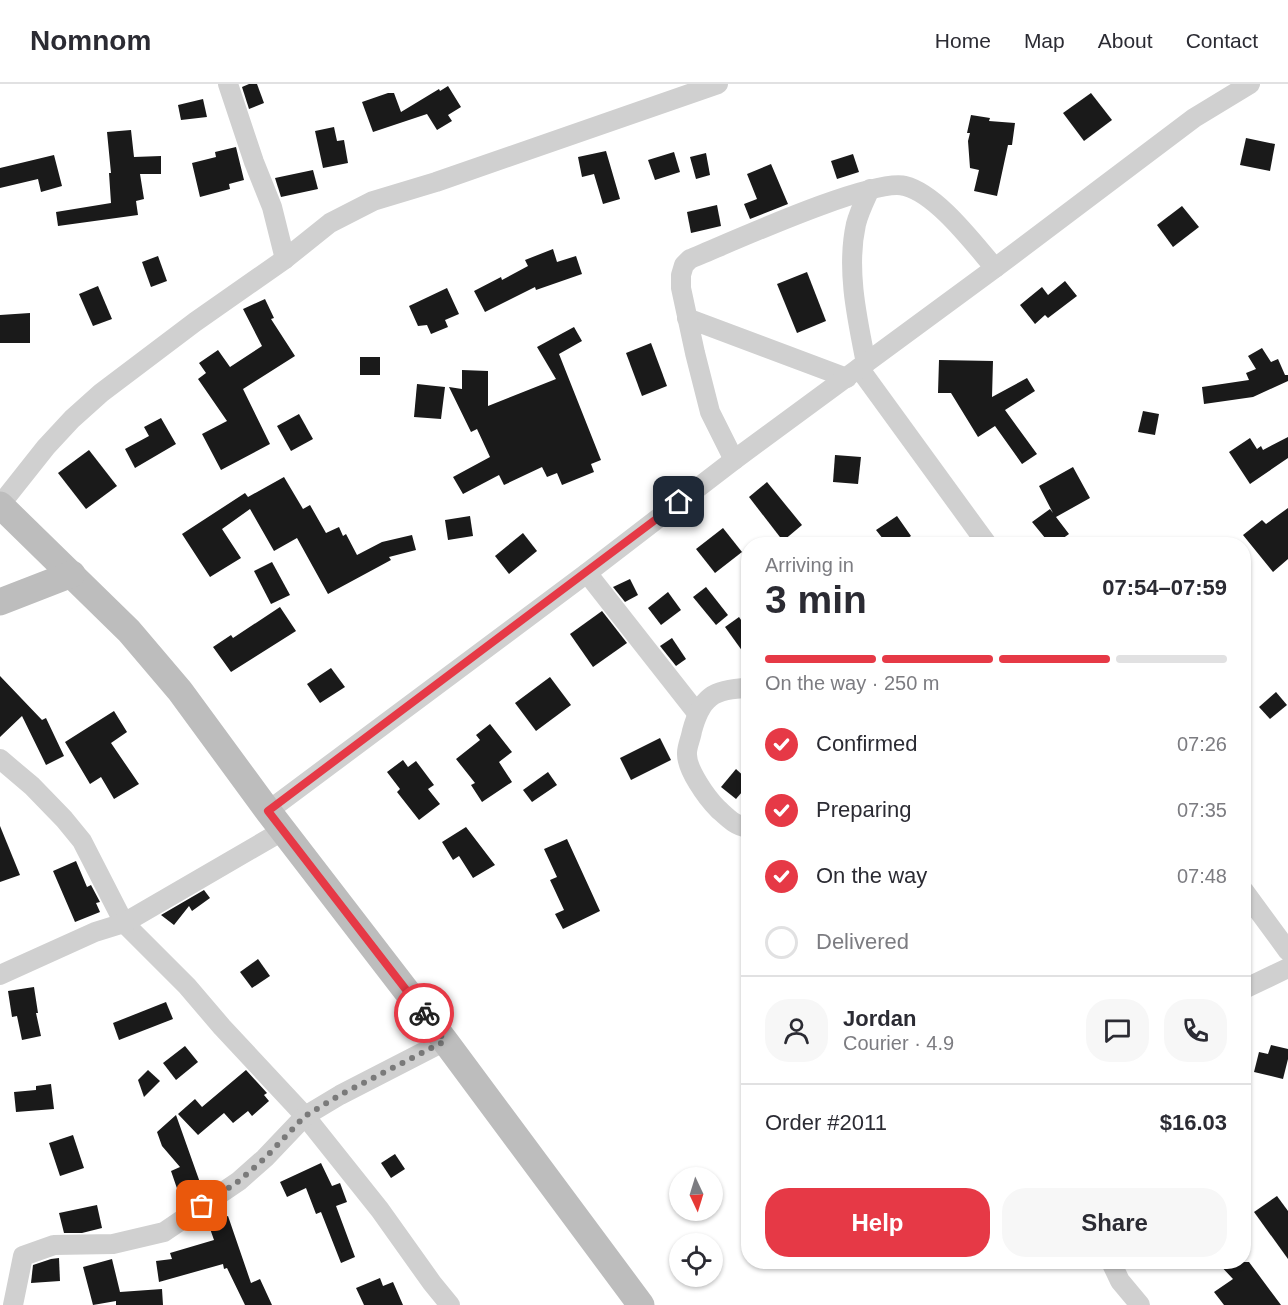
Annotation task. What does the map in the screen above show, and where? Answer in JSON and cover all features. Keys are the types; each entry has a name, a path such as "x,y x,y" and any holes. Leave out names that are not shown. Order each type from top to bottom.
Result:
{"street":[{"path":"228,84 272,207 285,260"},
{"path":"640,1305 445,1041 180,691 129,632 0,505 46,447 101,393 195,322 285,260 330,223 373,201 436,182 718,84"},
{"path":"0,975 95,932 124,923 276,820 587,573 734,460 1194,118 1250,84"},
{"path":"734,460 710,412 687,318 681,275 684,265 690,260 808,211 890,184 905,186 938,206 995,268"},
{"path":"870,189 857,221 852,257 857,370 982,537"},
{"path":"687,318 857,370"},
{"path":"587,573 697,713"},
{"path":"0,602 72,574"},
{"path":"741,689 721,692 703,702 697,713 686,755 694,776 706,797 737,826 741,827"},
{"path":"0,759 32,786 64,819 82,841 124,923 187,986 222,1028 305,1116 380,1210 450,1305"},
{"path":"1251,898 1281,926 1288,951"},
{"path":"1251,986 1288,969"},
{"path":"13,1305 23,1256 54,1245 113,1244 164,1232 239,1181 265,1158 305,1116 340,1095 445,1041"},
{"path":"1114,1269 1120,1281 1140,1305"}],"building":[{"path":"257,84 264,103 249,109 242,87"},
{"path":"448,86 461,107 448,115 452,121 437,130 427,114 373,132 362,102 394,93 401,112"},
{"path":"1091,93 1112,120 1084,141 1063,113"},
{"path":"203,99 207,117 181,120 178,105"},
{"path":"971,115 990,118 989,121 1015,123 1012,145 1008,145 997,196 974,191 979,170 970,168 968,141 970,133 967,133"},
{"path":"334,127 337,141 344,140 348,163 323,168 315,131"},
{"path":"131,130 134,157 161,156 161,174 140,174 144,199 136,201 138,215 58,226 56,212 111,203 107,132"},
{"path":"1246,138 1275,144 1270,171 1240,165"},
{"path":"236,147 244,180 229,184 230,189 200,197 192,163 216,157 215,152"},
{"path":"606,151 620,199 603,204 594,174 582,177 578,157"},
{"path":"674,152 680,172 655,180 648,160"},
{"path":"706,153 710,175 696,179 690,157"},
{"path":"853,154 859,172 837,179 831,161"},
{"path":"54,155 62,186 41,192 38,179 0,188 0,168"},
{"path":"771,164 788,204 750,219 744,204 757,199 747,174"},
{"path":"313,170 318,189 281,197 275,178"},
{"path":"717,205 721,226 691,233 687,212"},
{"path":"1182,206 1199,227 1173,247 1157,225"},
{"path":"553,249 557,262 576,256 582,274 536,290 535,287 485,312 474,291 528,266 525,260"},
{"path":"158,256 167,281 151,287 142,262"},
{"path":"807,272 826,321 797,333 777,284"},
{"path":"1065,281 1077,296 1048,318 1045,315 1035,324 1020,305 1042,287 1048,295"},
{"path":"98,286 112,319 93,326 79,294"},
{"path":"447,288 459,314 445,320 448,327 431,334 427,325 418,326 409,306"},
{"path":"265,299 274,318 271,319 295,356 243,389 270,444 221,470 202,434 227,421 198,379 206,373 199,363 218,350 230,367 262,346 243,309"},
{"path":"30,313 30,343 0,343 0,315"},
{"path":"574,327 582,341 559,354 601,460 591,464 594,472 562,485 557,473 547,477 542,467 504,485 499,475 463,494 453,477 490,457 477,429 471,432 449,387 462,389 462,370 488,371 488,406 556,379 537,347"},
{"path":"651,343 667,386 642,396 626,353"},
{"path":"1262,348 1271,362 1278,359 1285,375 1288,375 1288,381 1253,397 1204,404 1202,387 1249,380 1246,373 1256,369 1248,356"},
{"path":"360,357 380,357 380,375 360,375"},
{"path":"939,360 993,361 992,397 1027,378 1035,391 1005,410 1037,454 1022,464 995,426 978,437 951,393 938,393"},
{"path":"417,384 445,387 441,419 414,417"},
{"path":"1143,411 1159,414 1155,435 1138,432"},
{"path":"299,414 313,439 291,451 277,426"},
{"path":"161,418 176,444 135,468 125,449 149,436 144,427"},
{"path":"1288,437 1288,458 1250,484 1229,452 1250,438 1257,449 1261,446 1263,450"},
{"path":"89,450 117,486 86,509 58,473"},
{"path":"835,455 861,457 858,484 833,482"},
{"path":"1073,467 1090,498 1056,517 1069,534 1065,537 1044,537 1032,522 1050,509 1053,513 1039,486"},
{"path":"284,477 303,509 310,505 326,533 339,527 343,536 346,534 357,555 382,542 412,535 416,550 389,557 391,560 328,594 297,538 274,551 250,509 222,529 241,558 210,577 182,534 245,493 248,497"},
{"path":"767,482 802,525 788,537 780,537 749,497"},
{"path":"1288,508 1288,559 1273,572 1251,545 1251,537 1243,535 1262,520 1266,524"},
{"path":"470,516 473,536 448,540 445,520"},
{"path":"897,516 911,536 882,537 876,530"},
{"path":"723,528 741,553 715,573 696,549"},
{"path":"523,533 537,551 509,574 495,556"},
{"path":"272,562 290,595 271,604 254,571"},
{"path":"630,579 638,595 625,602 613,587"},
{"path":"706,587 728,615 716,625 693,597"},
{"path":"668,592 681,610 661,625 648,608"},
{"path":"280,607 296,631 231,672 213,647 231,635 233,638"},
{"path":"602,611 627,643 593,667 570,634"},
{"path":"739,617 741,620 741,649 725,627"},
{"path":"672,638 686,659 676,666 660,646"},
{"path":"331,668 345,687 320,703 307,684"},
{"path":"0,676 42,720 46,718 64,756 46,765 22,716 0,737"},
{"path":"550,677 571,705 536,731 515,703"},
{"path":"1276,692 1287,705 1270,719 1259,707"},
{"path":"114,711 127,732 111,743 139,784 114,799 101,777 90,784 65,742"},
{"path":"490,724 512,752 499,762 512,782 482,802 471,785 475,783 456,759 480,740 476,735"},
{"path":"660,738 671,760 631,780 620,758"},
{"path":"403,760 408,767 416,761 434,785 428,789 440,804 419,820 397,792 400,789 387,772"},
{"path":"736,769 741,774 741,793 736,799 721,787"},
{"path":"548,772 557,785 532,802 523,790"},
{"path":"0,826 20,875 0,882"},
{"path":"466,827 495,865 473,878 459,856 453,860 442,842"},
{"path":"567,839 600,911 563,929 555,914 564,910 550,880 557,877 544,849"},
{"path":"76,861 87,887 91,885 100,902 96,903 100,912 75,922 53,871"},
{"path":"204,890 210,898 192,911 189,906 174,925 161,915"},
{"path":"258,959 270,976 252,988 240,972"},
{"path":"34,987 41,1036 22,1040 17,1016 12,1017 8,991"},
{"path":"166,1002 173,1019 119,1040 113,1023"},
{"path":"1271,1045 1288,1049 1283,1079 1254,1072 1259,1052 1268,1054"},
{"path":"185,1046 198,1062 176,1080 163,1063"},
{"path":"148,1070 160,1081 144,1097 138,1080"},
{"path":"246,1070 267,1093 264,1095 269,1101 252,1116 248,1111 233,1123 224,1113 198,1135 178,1114 195,1099 202,1107"},
{"path":"51,1084 54,1109 16,1112 14,1092 36,1090 36,1086"},
{"path":"176,1115 203,1191 181,1200 171,1171 180,1167 162,1146 157,1132"},
{"path":"73,1135 84,1168 60,1176 49,1143"},
{"path":"395,1154 405,1169 391,1178 381,1163"},
{"path":"321,1163 332,1186 340,1183 347,1202 336,1206 355,1257 341,1263 321,1212 316,1214 306,1188 287,1197 280,1182"},
{"path":"1277,1196 1288,1211 1288,1259 1254,1212"},
{"path":"97,1205 102,1228 82,1233 64,1233 59,1213"},
{"path":"228,1216 251,1283 260,1279 272,1305 245,1305 223,1264 159,1282 156,1261 172,1259 170,1253 214,1240 208,1223"},
{"path":"59,1258 60,1281 31,1283 33,1265"},
{"path":"112,1259 120,1292 162,1289 163,1305 116,1305 116,1301 93,1305 83,1267"},
{"path":"1251,1265 1281,1305 1224,1305 1214,1292 1233,1279 1224,1269 1251,1269"},
{"path":"380,1278 383,1286 393,1282 403,1305 364,1305 356,1288"}],"way so far":[{"path":"202,1206 239,1181 265,1158 305,1116 340,1095 445,1041 424,1013"}],"route":[{"path":"424,1013 268,811 679,502"}]}
